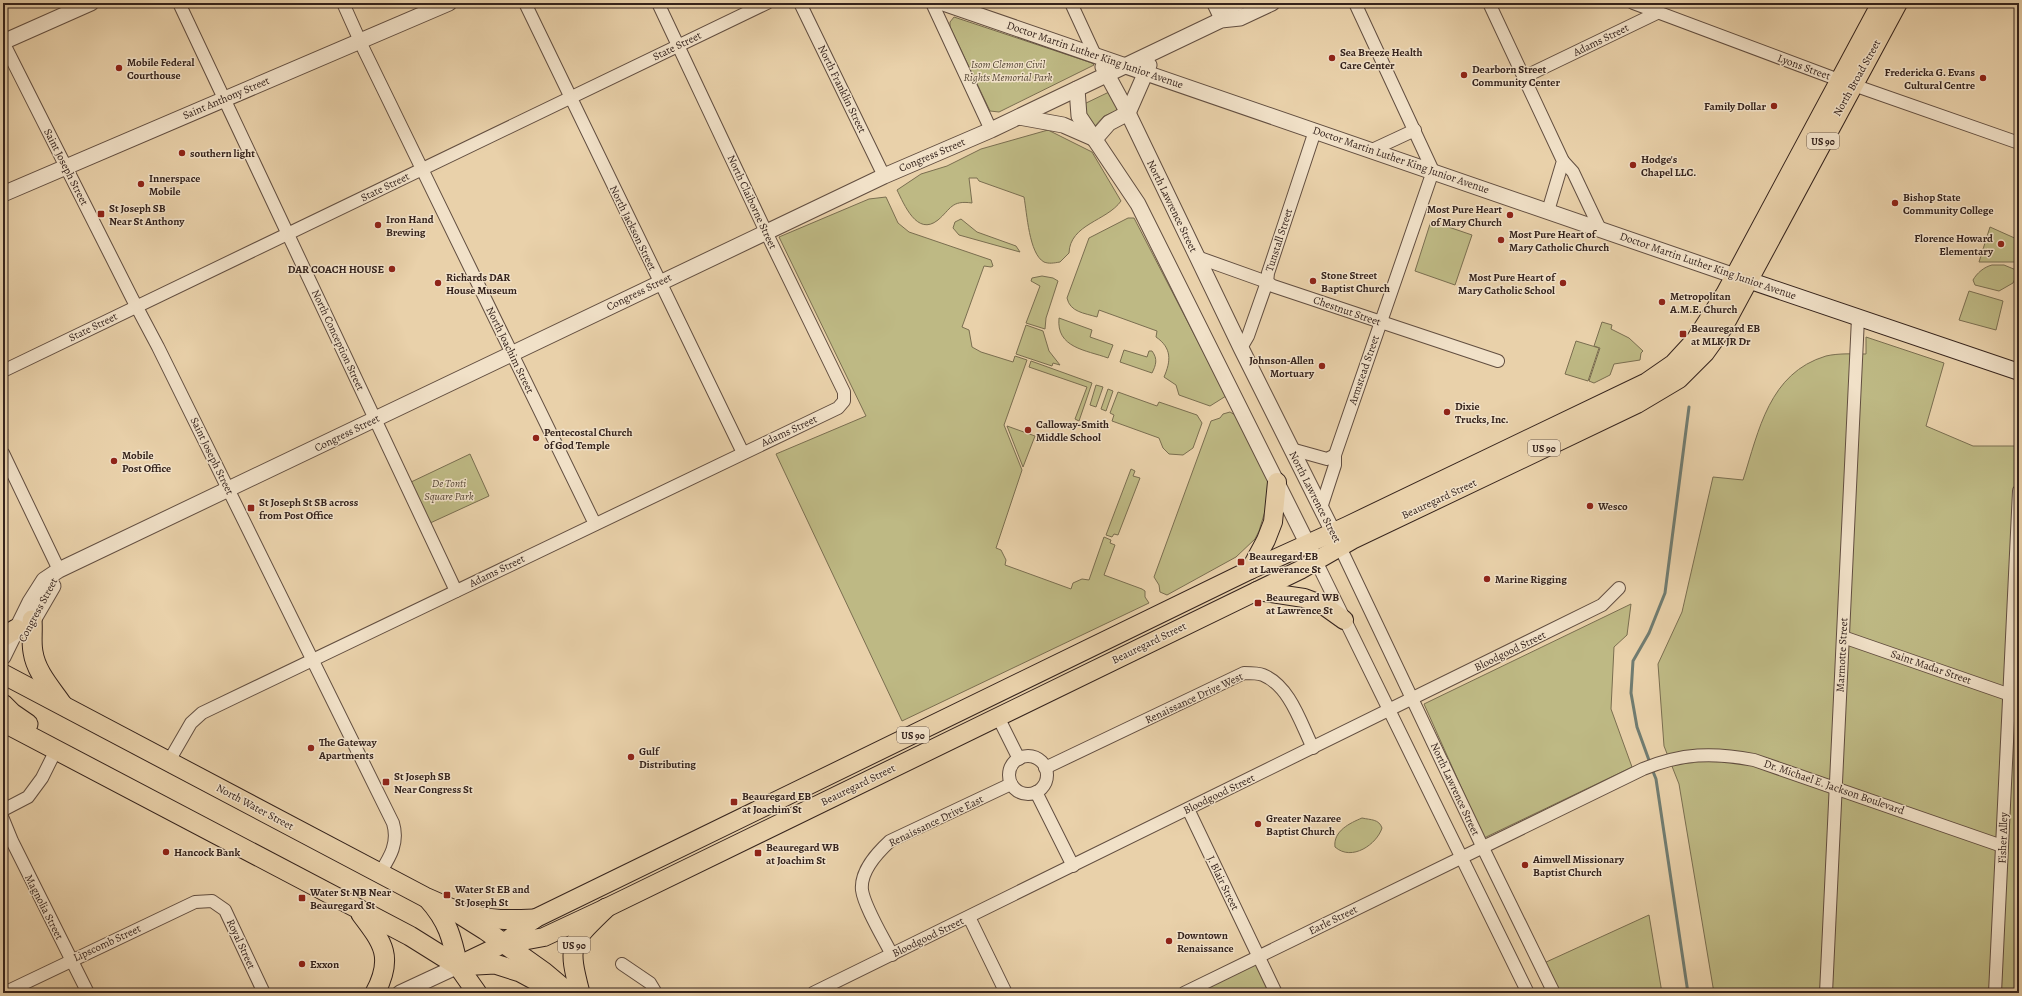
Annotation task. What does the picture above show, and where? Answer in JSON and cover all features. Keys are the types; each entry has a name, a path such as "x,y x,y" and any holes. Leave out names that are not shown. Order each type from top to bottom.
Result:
{"highway":[{"path":"17,629 33,651 35,661 42,675 64,706"},
{"name":"North Water Street","path":"3,674 425,897 450,908 544,972 569,993"},
{"path":"3,704 20,719 104,764 135,792"},
{"path":"3,722 410,936 458,966 495,964 520,972 560,993"},
{"path":"425,897 440,913 450,931 458,966 477,993"},
{"path":"450,908 471,915 492,919 534,919"},
{"name":"US 90","path":"580,993 574,969 572,952 575,940 580,933 606,908"},
{"path":"358,909 378,936 385,952 385,969 375,993"}],"main road":[{"name":"North Broad Street","path":"1742,278 1846,83 1881,3"},
{"name":"North Broad Street","path":"1846,83 1898,3"},
{"name":"Doctor Martin Luther King Junior Avenue","path":"1742,278 2019,372"},
{"name":"Beauregard Street","path":"503,944 544,937 606,908 1316,561 1336,540 1646,382 1673,364 1696,339 1742,278"},
{"path":"1250,570 1266,540 1273,522 1277,482"},
{"name":"Beauregard Street","path":"458,966 503,944 534,919 1250,570 1307,543 1336,540"},
{"path":"1257,591 1304,598 1323,605 1344,620"},
{"path":"754,836 790,808 880,762 884,758 886,748 895,750 909,748 1007,702 1056,688"}],"street":[{"path":"3,42 91,3"},
{"name":"North Conception Street","path":"179,3 456,591"},
{"name":"North Joachim Street","path":"343,3 359,41 595,524"},
{"name":"Saint Anthony Street","path":"3,194 449,3"},
{"name":"North Jackson Street","path":"525,3 743,453"},
{"name":"North Claiborne Street","path":"658,3 766,232 844,392 844,401"},
{"name":"State Street","path":"3,371 767,3"},
{"name":"North Franklin Street","path":"800,3 884,176"},
{"path":"932,3 991,130"},
{"name":"Doctor Martin Luther King Junior Avenue","path":"943,3 1095,54 1146,73 1742,278"},
{"name":"North Lawrence Street","path":"1071,3 1095,54 1108,74 1128,114 1241,348 1321,508 1483,848 1554,993"},
{"path":"1213,3 1221,20"},
{"name":"Congress Street","path":"1221,20 1233,5 1238,3"},
{"name":"Congress Street","path":"3,657 17,629 54,585 59,570 228,488 294,459 375,418 659,282 884,176 991,130 1221,20 1240,18 1272,3"},
{"path":"1355,3 1415,130 1432,171"},
{"path":"1489,3 1563,161 1573,172 1600,228"},
{"name":"Lyons Street","path":"1633,3 1846,83 2019,143"},
{"name":"Adams Street","path":"1524,77 1657,13"},
{"name":"Saint Joseph Street","path":"3,42 136,307 158,347 394,823 396,831 395,844 380,873"},
{"path":"1095,139 1109,123 1128,114 1155,52"},
{"path":"1077,89 1079,116 1138,204 1390,710 1528,993"},
{"path":"1019,117 1063,125 1095,139"},
{"name":"Tunstall Street","path":"1241,348 1248,336 1267,282 1268,273 1315,130"},
{"path":"1372,150 1415,130"},
{"path":"1548,211 1563,161"},
{"name":"Armstead Street","path":"1321,508 1335,465 1335,455 1432,171"},
{"name":"Chestnut Street","path":"1197,257 1267,282 1273,286 1380,323 1498,361"},
{"name":"Marmotte Street","path":"1826,993 1858,318"},
{"name":"Adams Street","path":"168,761 191,723 202,713 838,408 844,401"},
{"path":"1291,449 1327,459 1335,455"},
{"path":"3,453 59,570"},
{"name":"Fisher Alley","path":"1995,993 2002,846 2014,696 2019,491"},
{"name":"Bloodgood Street","path":"819,992 1602,605 1619,588"},
{"name":"Congress Street","path":"3,669 12,660 17,629"},
{"name":"Saint Madar Street","path":"1843,637 2014,696"},
{"name":"Renaissance Drive West","path":"1045,768 1244,673 1262,675 1275,682 1286,695 1313,748"},
{"path":"998,717 1019,759"},
{"path":"3,810 28,797 42,778 56,750"},
{"name":"Dr. Michael E. Jackson Boulevard","path":"1483,848 1662,761 1686,755 1713,754 1754,760 2002,846"},
{"path":"1025,757 1037,759 1045,768 1046,779 1044,784 1036,792 1025,794 1015,789 1011,784 1009,773 1011,767 1019,759 1025,757"},
{"name":"Renaissance Drive East","path":"892,955 868,906 862,890 866,871 875,854 890,841 1011,784"},
{"path":"1036,792 1073,866"},
{"name":"J. Blair Street","path":"1188,809 1258,957"},
{"name":"Magnolia Street","path":"3,820 88,993"},
{"name":"Earle Street","path":"1184,993 1483,848"},
{"name":"Lipscomb Street","path":"4,993 195,902 212,901"},
{"name":"Royal Street","path":"212,901 225,910 264,993"},
{"path":"969,917 1006,993"},
{"path":"1258,957 1276,993"},
{"path":"622,964 650,983 656,993"},
{"name":"Beauregard Street","path":"400,993 458,966"}],"green space":[{"name":"Isom Clemon Civil Rights Memorial Park","path":"954,17 1092,63 1094,65 999,112 990,111 950,27 950,22"},
{"path":"1109,92 1117,108 1116,111 1104,116 1095,126 1092,126 1082,105"},
{"path":"1048,130 1092,152 1121,201 1115,208 1082,229 1076,235 1071,243 1069,253 1060,262 1044,262 1039,258 1035,251 1024,197 979,181 977,178 969,178 972,203 965,202 955,204 938,220 930,224 924,224 918,222 912,217 897,190 921,174 947,166 981,149"},
{"path":"886,197 898,223 909,232 991,260 993,266 984,266 962,327 969,330 972,347 981,352 1013,362 1015,356 1027,360 1004,425 1022,470 996,548 1001,550 1006,560 1005,565 1071,589 1073,583 1082,579 1089,580 1104,537 1111,540 1110,543 1115,545 1104,575 1142,589 1145,591 1145,597 1149,603 902,721 776,454 866,416 779,237 869,199"},
{"path":"1128,218 1134,218 1226,396 1210,406 1179,395 1176,385 1164,377 1168,366 1169,355 1165,346 1156,337 1157,331 1099,310 1097,317 1083,313 1074,309 1069,303 1067,298 1089,238"},
{"path":"961,219 977,232 1016,246 1020,252 959,235 953,228 955,222"},
{"path":"1431,221 1472,235 1455,285 1415,271"},
{"path":"1990,227 2019,240 2019,262 1979,262"},
{"path":"1992,265 2004,265 2016,270 2017,275 2013,283 1999,291 1975,285 1973,280 1977,275"},
{"path":"1042,276 1053,278 1058,281 1046,318 1045,329 1026,323 1040,286 1031,281 1032,278"},
{"path":"1969,291 2003,301 1996,330 1959,320"},
{"path":"1059,318 1092,330 1090,337 1113,345 1108,358 1082,350 1067,342 1062,336 1059,328"},
{"path":"1602,322 1612,325 1611,329 1629,338 1643,351 1641,353 1640,360 1614,364 1610,375 1594,383 1589,381 1600,348 1594,346"},
{"path":"1026,325 1043,331 1049,351 1060,365 1053,363 1052,366 1016,354"},
{"path":"1866,337 1944,363 1926,426 1973,446 2019,446 2019,993 1714,993 1679,784 1664,746 1658,664 1682,612 1713,477 1743,480 1761,423 1779,390 1791,376 1807,364 1826,356 1841,354 1866,354"},
{"path":"1576,341 1599,348 1588,381 1565,374"},
{"path":"1124,350 1147,357 1149,351 1152,351 1156,362 1152,373 1120,362"},
{"path":"1031,361 1092,383 1079,421 1075,419 1087,387 1029,367"},
{"path":"1096,385 1103,387 1096,407 1090,405"},
{"path":"1108,389 1113,391 1106,411 1101,409"},
{"path":"1118,392 1157,406 1159,402 1197,415 1202,423 1193,448 1183,455 1169,454 1163,448 1159,438 1112,421 1114,415 1110,413"},
{"path":"1230,412 1237,416 1270,484 1266,508 1259,531 1255,539 1236,557 1167,595 1160,592 1159,585 1154,577 1211,421"},
{"path":"1007,426 1035,436 1023,467"},
{"name":"De Tonti Square Park","path":"470,454 489,496 428,524 409,483"},
{"path":"1131,469 1135,471 1133,476 1140,478 1118,535 1114,534 1112,537 1106,535"},
{"path":"1631,604 1627,635 1614,647 1611,709 1632,767 1484,838 1424,704"},
{"path":"1362,818 1374,820 1381,825 1382,828 1375,840 1363,849 1356,852 1349,853 1335,847 1337,836 1343,828"},
{"path":"1649,915 1662,993 1558,993 1544,963"},
{"path":"1256,963 1270,993 1195,993"}],"waterway":[{"path":"1650,763 1637,727 1631,693 1633,661 1649,633 1665,593 1689,407"},
{"path":"1652,769 1656,779 1688,993"}],"place":[{"name":"Sea Breeze Health Care Center","path":"1332,58"},
{"name":"Mobile Federal Courthouse","path":"119,68"},
{"name":"Dearborn Street Community Center","path":"1464,75"},
{"name":"Fredericka G. Evans Cultural Centre","path":"1983,78"},
{"name":"Family Dollar","path":"1774,106"},
{"name":"southern light","path":"182,153"},
{"name":"Hodge's Chapel LLC.","path":"1633,165"},
{"name":"Innerspace Mobile","path":"141,184"},
{"name":"Bishop State Community College","path":"1895,203"},
{"name":"St Joseph SB Near St Anthony","path":"101,214"},
{"name":"Most Pure Heart of Mary Church","path":"1510,215"},
{"name":"Iron Hand Brewing","path":"378,225"},
{"name":"Most Pure Heart of Mary Catholic Church","path":"1501,240"},
{"name":"Florence Howard Elementary","path":"2001,244"},
{"name":"DAR COACH HOUSE","path":"392,269"},
{"name":"Stone Street Baptist Church","path":"1313,281"},
{"name":"Richards DAR House Museum","path":"438,283"},
{"name":"Most Pure Heart of Mary Catholic School","path":"1563,283"},
{"name":"Metropolitan A.M.E. Church","path":"1662,302"},
{"name":"Beauregard EB at MLK JR Dr","path":"1683,334"},
{"name":"Johnson-Allen Mortuary","path":"1322,366"},
{"name":"Dixie Trucks, Inc.","path":"1447,412"},
{"name":"Calloway-Smith Middle School","path":"1028,430"},
{"name":"Pentecostal Church of God Temple","path":"536,438"},
{"name":"Mobile Post Office","path":"114,461"},
{"name":"Wesco","path":"1590,506"},
{"name":"St Joseph St SB across from Post Office","path":"251,508"},
{"name":"Beauregard EB at Lawerance St","path":"1241,562"},
{"name":"Marine Rigging","path":"1487,579"},
{"name":"Beauregard WB at Lawrence St","path":"1258,603"},
{"name":"The Gateway Apartments","path":"311,748"},
{"name":"Gulf Distributing","path":"631,757"},
{"name":"St Joseph SB Near Congress St","path":"386,782"},
{"name":"Beauregard EB at Joachim St","path":"734,802"},
{"name":"Greater Nazaree Baptist Church","path":"1258,824"},
{"name":"Hancock Bank","path":"166,852"},
{"name":"Beauregard WB at Joachim St","path":"758,853"},
{"name":"Aimwell Missionary Baptist Church","path":"1525,865"},
{"name":"Water St EB and St Joseph St","path":"447,895"},
{"name":"Water St NB Near Beauregard St","path":"302,898"},
{"name":"Downtown Renaissance","path":"1169,941"},
{"name":"Exxon","path":"302,964"}]}
